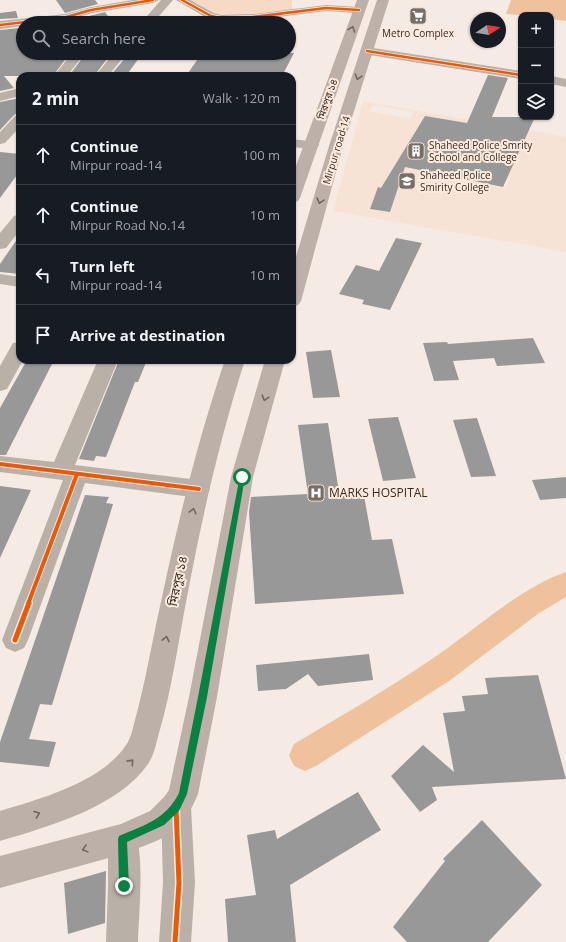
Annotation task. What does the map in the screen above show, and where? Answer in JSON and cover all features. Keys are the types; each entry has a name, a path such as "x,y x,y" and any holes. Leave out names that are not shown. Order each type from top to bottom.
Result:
{"main road":[{"name":"Mirpur road-14","path":"296,287 336,146 383,0"},
{"name":"মিরপুর ১৪","path":"296,187 361,5"},
{"name":"মিরপুর ১৪","path":"0,826 69,802 101,787 120,774 138,754 150,716 188,529 226,387 234,364"},
{"path":"0,872 123,839 168,815 183,794 242,477 274,364"}],"street":[{"path":"69,16 126,2 153,0"},
{"path":"153,16 167,0"},
{"path":"182,0 211,16"},
{"path":"114,16 126,2"},
{"path":"260,16 361,5"},
{"path":"0,25 16,23"},
{"path":"367,51 518,75"},
{"path":"63,72 73,60"},
{"path":"104,72 115,60"},
{"path":"554,80 566,82"},
{"path":"0,97 16,93"},
{"path":"0,140 16,124"},
{"path":"296,143 312,145"},
{"path":"0,244 16,224"},
{"path":"0,279 16,281"},
{"path":"0,384 16,355"},
{"path":"15,640 69,473 107,364"},
{"path":"0,464 199,489"},
{"path":"168,815 178,883 176,942"},
{"path":"122,942 124,886 123,839"}],"shaded area":[{"path":"184,0 292,0 292,11 215,16"},
{"path":"511,0 566,0 566,21 554,19 554,12 518,12 518,15 506,14"},
{"name":"Shaheed Police Smirity College","path":"363,101 566,137 566,252 333,211","holes":["373,105 413,112 413,113 410,119 369,111","425,116 527,135 425,158 511,175 505,188 396,165","378,187 398,190 390,212 370,209"]}],"building":[{"path":"56,0 95,0 98,4 65,13"},
{"path":"16,11 17,16 16,18 0,19 0,13"},
{"path":"105,12 108,16 89,16"},
{"path":"16,28 16,60 65,60 56,72 16,72 16,76 4,76 14,88 0,91 0,30"},
{"path":"81,60 106,60 97,72 72,72"},
{"path":"123,60 138,60 129,72 113,72"},
{"path":"197,60 290,60 284,72 189,72"},
{"path":"488,75 508,78 492,117 518,117 518,120 534,120 503,187 405,167 390,212 370,209 378,187 381,188 425,116 467,123"},
{"path":"16,99 16,114 0,130 0,102"},
{"path":"0,152 16,154 16,176 0,198"},
{"path":"396,238 422,243 390,310 362,304 364,300 339,294 356,265 379,271"},
{"path":"16,241 16,274 0,272 0,264"},
{"path":"533,338 545,363 497,366 494,358 453,361 459,380 434,381 423,343 447,342 448,344"},
{"path":"331,350 340,397 313,398 306,352"},
{"path":"25,364 52,364 6,455 0,455 0,408"},
{"path":"117,364 145,364 138,382 135,382 106,457 96,456 94,461 79,459"},
{"path":"398,417 416,478 383,481 368,419"},
{"path":"477,418 496,476 471,477 453,420"},
{"path":"328,423 339,492 363,490 372,540 392,539 404,594 255,604 249,512 251,497 308,494 298,425"},
{"path":"566,477 566,498 540,500 532,480"},
{"path":"0,486 31,490 0,558"},
{"path":"85,495 109,497 106,503 113,504 52,705 40,704 29,739 56,742 49,767 0,762 0,742"},
{"path":"369,654 373,680 318,686 308,674 286,689 258,691 256,665"},
{"path":"538,675 566,779 432,787 437,800 420,812 391,776 423,745 454,772 443,713 465,711 462,696 488,694 485,678"},
{"path":"358,792 381,830 290,885 296,942 228,942 225,899 256,895 247,835 275,830 277,839"},
{"path":"482,820 542,885 488,942 407,942 393,927 445,861 443,859"},
{"path":"106,871 105,923 68,934 64,883"}],"waterway":[{"path":"305,755 439,671 529,605 566,583"}],"cycle path":[{"path":"70,16 91,10 153,0"},
{"path":"182,0 211,16"},
{"path":"261,16 326,8 359,10"},
{"path":"0,25 16,23"},
{"path":"367,51 518,75"},
{"path":"0,464 199,489"},
{"path":"15,640 77,474"},
{"path":"175,942 179,883 176,807"}],"place":[{"name":"Metro Complex","path":"418,16"},
{"name":"Shaheed Police Smrity School and College","path":"416,151"},
{"name":"Shaheed Police Smirity College","path":"407,181"},
{"name":"MARKS HOSPITAL","path":"316,493"}],"route":[{"path":"124,886 123,839 161,822 176,807 183,794 242,477"}]}
